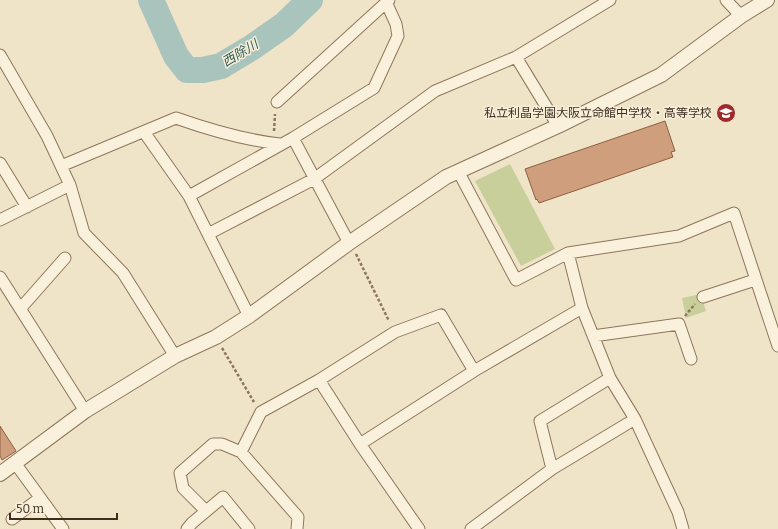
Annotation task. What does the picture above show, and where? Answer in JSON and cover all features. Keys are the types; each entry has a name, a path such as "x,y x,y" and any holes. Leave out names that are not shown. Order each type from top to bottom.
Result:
{"street":[{"path":"208,234 314,179 435,91 516,57 610,0"},
{"path":"726,0 741,16"},
{"path":"0,474 85,411 175,356 216,337 250,316 349,243 446,177 558,126 661,75 741,16 768,0"},
{"path":"189,196 276,144 293,138 374,88 398,36 396,24 387,1 277,102"},
{"path":"0,55 47,136 70,185 84,233 123,273 175,356"},
{"path":"516,57 558,126"},
{"path":"61,166 176,118 209,130 276,144"},
{"path":"144,132 189,196 250,316"},
{"path":"293,138 349,243"},
{"path":"0,163 27,207"},
{"path":"458,171 516,280 568,253 679,236 734,213 778,346"},
{"path":"0,220 70,185"},
{"path":"568,253 582,308 610,378 635,418 678,512 683,529"},
{"path":"20,309 65,258"},
{"path":"0,277 85,411"},
{"path":"700,300 755,280"},
{"path":"360,444 474,371 582,308"},
{"path":"241,452 262,412 319,380 395,332 441,315 474,371"},
{"path":"593,336 679,324 691,360"},
{"path":"552,470 540,421 610,378"},
{"path":"319,380 360,444 419,529"},
{"path":"472,529 552,470 635,418"},
{"path":"206,511 184,488 180,473 213,444 222,444 241,452 298,517 297,529"},
{"path":"15,463 63,529"},
{"path":"187,529 223,497 249,529"},
{"path":"12,519 40,498"}],"path":[{"path":"276,144 277,102"},
{"path":"349,243 395,332"},
{"path":"679,324 700,300"},
{"path":"216,337 262,412"}],"green space":[{"path":"510,164 555,249 521,266 475,181"},
{"path":"701,294 706,311 686,318 682,298"}],"building":[{"path":"665,121 675,151 671,152 673,157 539,203 537,199 536,200 525,169"},
{"path":"0,426 16,451 2,460 0,456"}],"waterway":[{"name":"西除川","path":"151,0 176,56 187,70 203,70 221,66 251,48 284,25 310,0"}],"place":[{"name":"私立利晶学園大阪立命館中学校・高等学校","path":"726,113"}]}
